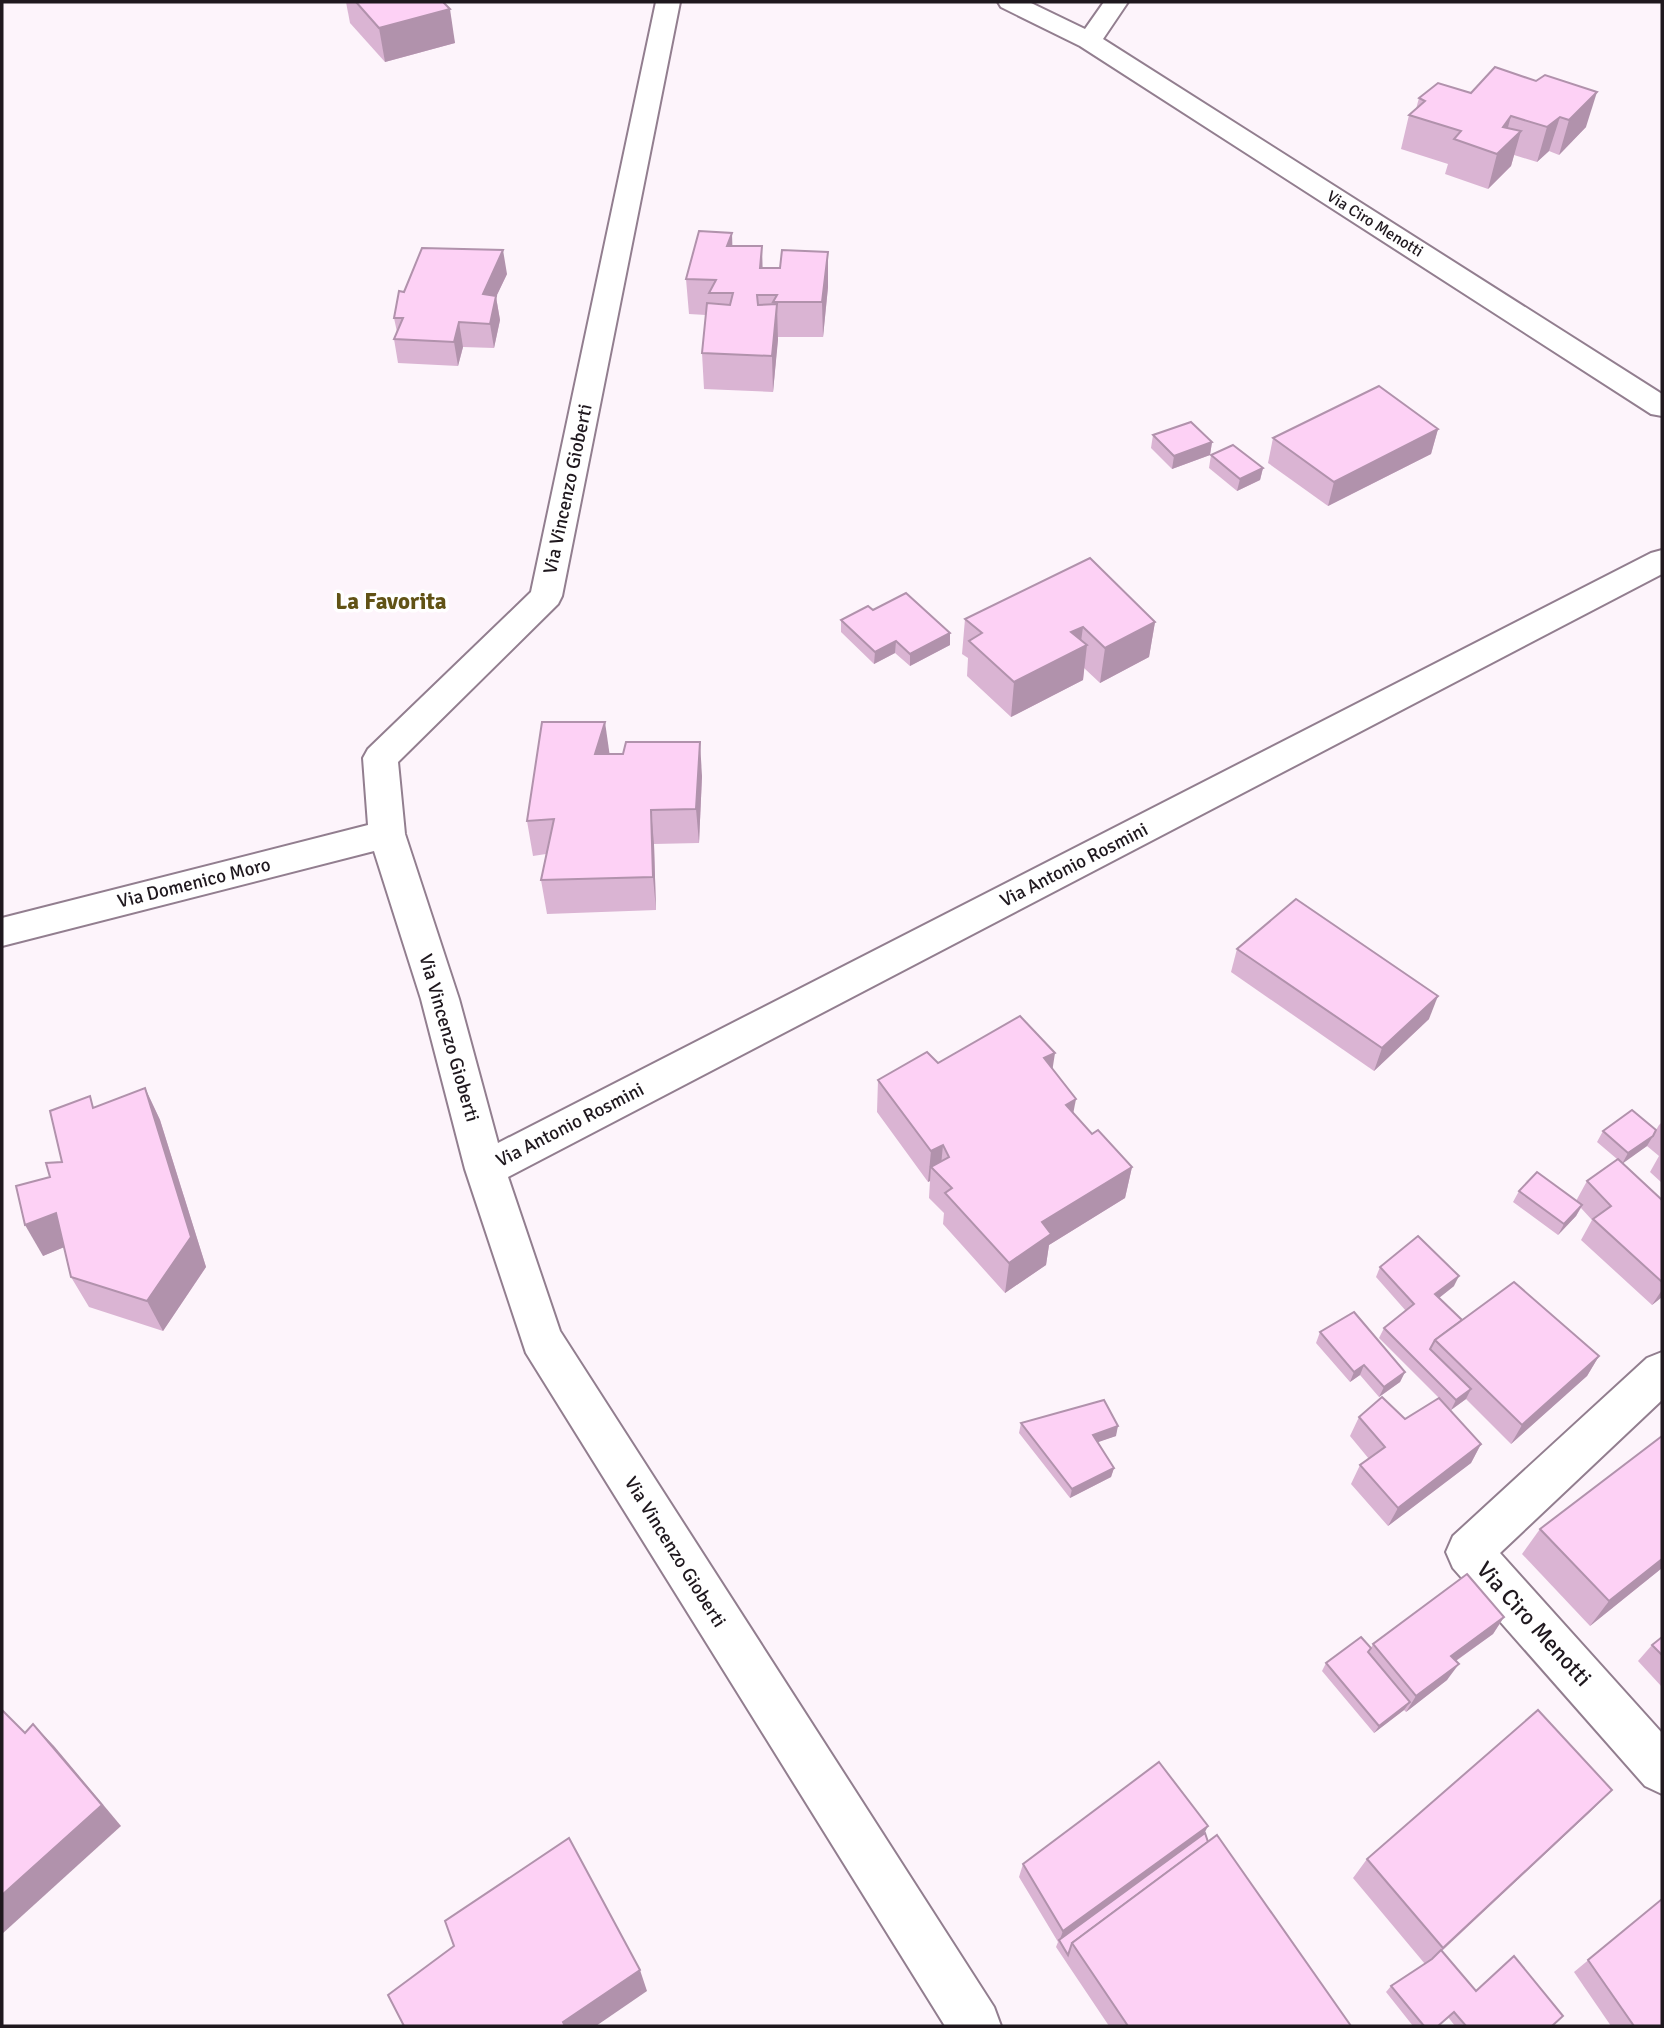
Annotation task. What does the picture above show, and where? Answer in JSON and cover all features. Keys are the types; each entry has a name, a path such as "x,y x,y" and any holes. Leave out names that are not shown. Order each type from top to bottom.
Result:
{"street":[{"name":"Via Vincenzo Gioberti","path":"668,2 546,596 380,758 387,834 440,999 485,1169 541,1339 975,2026"},
{"name":"Via Ciro Menotti","path":"1010,2 1089,41 1662,407"},
{"path":"1089,41 1116,2"},
{"name":"Via Antonio Rosmini","path":"485,1169 1662,561"},
{"name":"Via Domenico Moro","path":"2,932 387,834"},
{"name":"Via Ciro Menotti","path":"1662,1372 1469,1552 1662,1769"}],"building":[{"path":"356,2 443,2 450,9 379,28"},
{"path":"1495,67 1536,81 1545,75 1597,92 1569,120 1560,117 1547,127 1511,116 1503,127 1521,131 1497,154 1454,139 1461,131 1409,115 1425,101 1419,98 1438,83 1471,93"},
{"path":"699,231 732,233 727,246 762,246 760,268 780,268 782,250 828,252 822,302 773,302 777,295 757,295 758,305 777,304 772,356 702,353 707,303 730,305 733,293 709,293 716,280 686,279"},
{"path":"422,248 503,250 483,294 496,296 490,324 459,322 454,342 394,339 403,318 394,318 399,291 404,292"},
{"path":"1379,386 1438,429 1334,482 1273,438"},
{"path":"1191,422 1212,442 1174,456 1153,435"},
{"path":"1233,445 1263,468 1240,479 1211,455"},
{"path":"1090,558 1155,622 1105,648 1083,627 1071,632 1087,645 1014,682 969,641 982,633 965,619"},
{"path":"906,593 950,633 910,654 896,641 875,652 841,620 868,606 873,610"},
{"path":"542,722 605,722 595,754 623,754 626,742 700,742 696,809 651,810 653,877 541,880 554,819 527,821"},
{"path":"1296,899 1438,996 1382,1048 1237,949"},
{"path":"1020,1016 1055,1053 1044,1058 1076,1099 1066,1105 1092,1134 1098,1130 1132,1167 1042,1222 1051,1234 1009,1263 945,1193 952,1188 931,1167 949,1157 943,1145 931,1151 878,1080 927,1052 938,1063"},
{"path":"145,1088 191,1237 147,1301 71,1277 56,1213 25,1225 16,1186 50,1177 46,1163 62,1162 50,1111 90,1096 93,1108"},
{"path":"1632,1110 1656,1130 1653,1136 1628,1153 1603,1131"},
{"path":"1618,1159 1662,1200 1662,1282 1593,1219 1611,1206 1587,1181"},
{"path":"1537,1172 1582,1205 1564,1224 1519,1191"},
{"path":"1418,1236 1459,1276 1435,1294 1462,1320 1435,1340 1430,1349 1471,1389 1456,1400 1384,1328 1414,1304 1380,1267"},
{"path":"1514,1282 1599,1356 1522,1425 1435,1340"},
{"path":"1354,1312 1405,1372 1384,1387 1364,1365 1354,1372 1320,1332"},
{"path":"1382,1397 1405,1419 1439,1398 1481,1444 1398,1508 1360,1465 1385,1447 1359,1417"},
{"path":"1104,1400 1118,1426 1093,1435 1114,1468 1072,1489 1021,1423"},
{"path":"1662,1436 1662,1559 1609,1601 1540,1529"},
{"path":"1467,1574 1504,1617 1451,1656 1459,1664 1416,1696 1373,1644"},
{"path":"1361,1637 1371,1648 1368,1652 1410,1702 1379,1726 1326,1663"},
{"path":"1662,1637 1662,1655 1652,1645"},
{"path":"2,1710 25,1733 33,1724 102,1805 2,1895"},
{"path":"1538,1710 1612,1790 1443,1948 1367,1859"},
{"path":"1159,1762 1208,1826 1063,1931 1023,1864"},
{"path":"1205,1833 1208,1842 1072,1943 1068,1955 1059,1940"},
{"path":"1217,1835 1351,2026 1128,2026 1072,1943"},
{"path":"569,1838 640,1970 563,2022 565,2026 404,2026 388,1995 454,1946 445,1921"},
{"path":"1662,1899 1662,2026 1634,2026 1588,1960"},
{"path":"1441,1950 1476,1991 1514,1956 1563,2016 1552,2026 1466,2026 1454,2012 1438,2026 1424,2026 1391,1986"}],"district":[{"name":"La Favorita","path":"391,601"}]}
